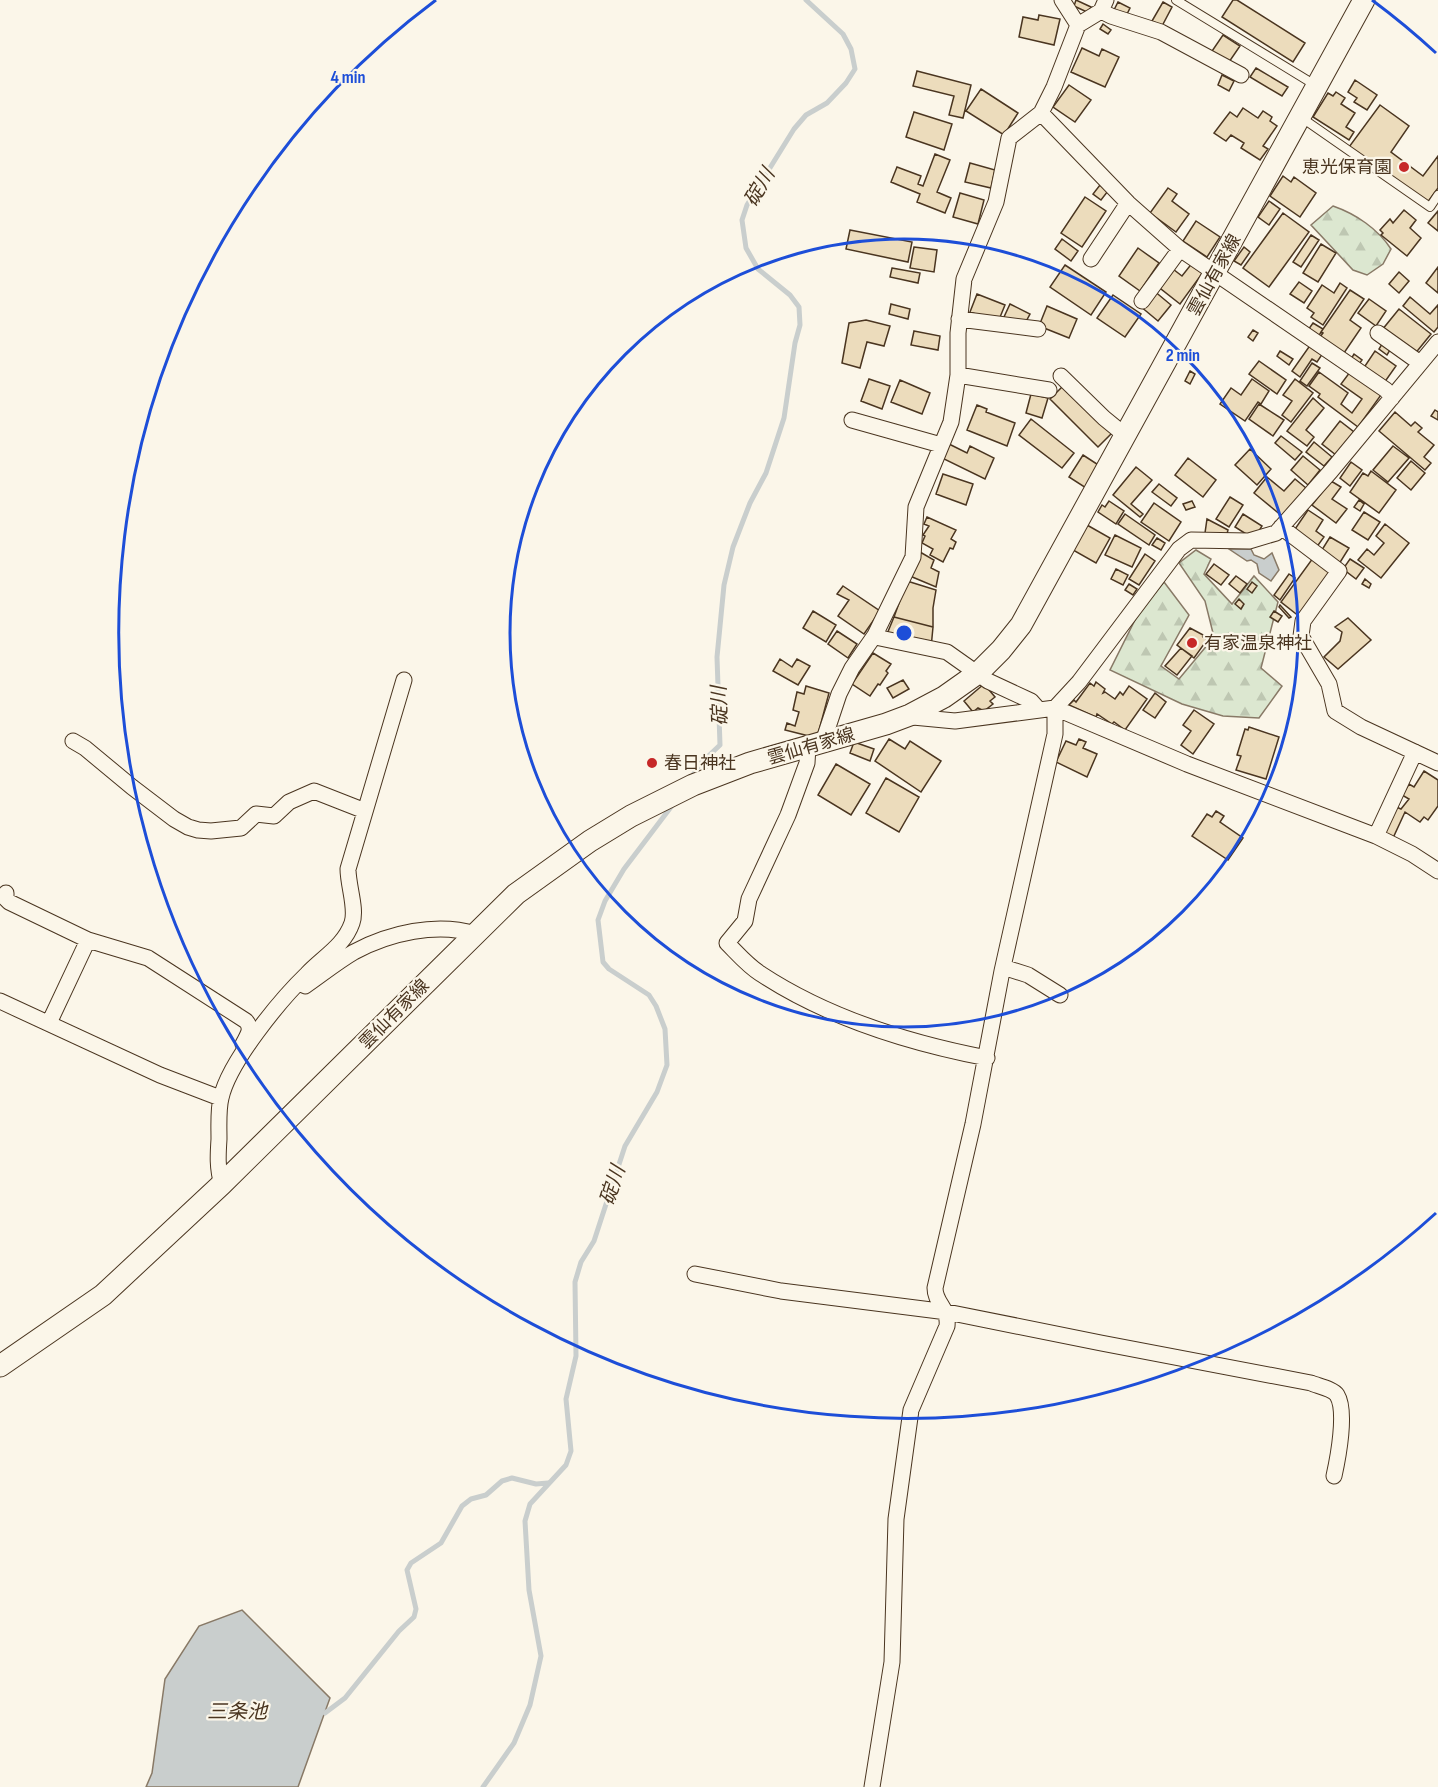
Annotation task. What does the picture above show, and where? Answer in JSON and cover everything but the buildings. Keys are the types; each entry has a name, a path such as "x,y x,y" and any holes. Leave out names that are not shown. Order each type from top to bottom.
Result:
{"main road":[{"name":"雲仙有家線","path":"0,1366 103,1295 222,1184 516,894 631,816 668,797 750,763 910,715 944,697 978,673 1001,650 1021,625 1364,0"}],"street":[{"path":"1062,0 1078,25"},
{"path":"987,1058 939,1048 837,1013 761,974 727,943 746,921 749,899 788,816 815,744 843,685 875,635 913,557 916,507 951,422 958,375 959,319 964,279 996,202 1009,138 1041,113 1054,87 1078,25 1103,5 1111,16 1161,32 1241,75"},
{"path":"1041,113 1128,203 1180,249 1386,390 1392,398"},
{"path":"1091,259 1128,203"},
{"path":"1142,301 1180,249"},
{"path":"959,319 1038,329"},
{"path":"1378,333 1420,363"},
{"path":"872,1787 892,1662 897,1519 911,1410 947,1326 946,1312 937,1299 936,1288 987,1058 1003,967 1054,734 1055,708 1079,682 1179,549 1191,540 1249,541 1276,533 1438,342"},
{"path":"958,375 1049,390"},
{"path":"1061,376 1126,436"},
{"path":"852,420 941,445"},
{"path":"1281,527 1340,571 1303,621 1301,636 1329,684 1335,711 1361,727 1438,763"},
{"path":"875,635 947,652 988,681 1031,701 1039,710"},
{"path":"222,1184 218,1160 220,1098 230,1075 282,1001 308,973 336,949 353,921 354,910 348,882 348,869 404,680"},
{"path":"910,715 955,721 1055,708 1187,764 1376,836 1412,854 1438,871"},
{"path":"73,741 174,819 198,830 242,828 256,814 274,816 289,802 314,790 365,811"},
{"path":"1376,836 1415,752"},
{"path":"6,893 6,900 9,902 88,940 148,958 246,1021 250,1027 238,1052 241,1057"},
{"path":"282,1001 355,952 382,940 406,933 439,930 462,930 475,934"},
{"path":"49,1023 88,940"},
{"path":"1003,967 1028,975 1060,995"},
{"path":"0,1001 160,1075 220,1098"},
{"path":"695,1274 792,1293 946,1312 1311,1383 1336,1392 1338,1396 1342,1420 1334,1476"}],"lane":[{"path":"1176,0 1316,86"},
{"path":"1300,116 1430,207 1438,195"}],"green space":[{"path":"1333,206 1366,223 1391,249 1383,264 1367,275 1353,270 1311,225"},
{"path":"1196,550 1211,559 1204,574 1232,604 1254,576 1278,602 1261,668 1282,686 1259,718 1223,716 1182,704 1110,670 1139,612 1164,582 1189,615 1161,666 1179,679 1214,637 1205,601 1179,563"}],"water":[{"path":"1229,549 1251,549 1254,555 1264,559 1272,553 1279,570 1271,581 1259,573 1257,564 1251,560 1247,561"},
{"name":"三条池","path":"242,1610 330,1698 298,1787 146,1787 152,1773 165,1679 199,1626"}],"waterway":[{"name":"碇川","path":"691,778 700,764 720,745 717,657 724,585 733,547 750,503 766,473 784,418 795,343 800,325 799,307 790,295 758,269 746,248 742,220 747,205 794,129 806,115 827,103 846,83 855,69 851,49 843,34 806,0"},
{"name":"碇川","path":"483,1787 514,1743 530,1705 541,1656 529,1590 525,1521 530,1504 566,1465 571,1451 566,1399 576,1356 575,1282 581,1262 594,1241 625,1146 657,1092 667,1065 665,1029 656,1006 649,995 609,969 603,962 598,920 605,901 624,869 674,803"},
{"path":"325,1713 345,1698 399,1631 414,1617 416,1609 407,1570 411,1563 441,1543 462,1506 471,1499 486,1495 502,1481 512,1478 536,1484 548,1483"}],"place":[{"name":"恵光保育園","path":"1404,167"},
{"name":"有家温泉神社","path":"1192,643"},
{"name":"春日神社","path":"652,763"}]}
